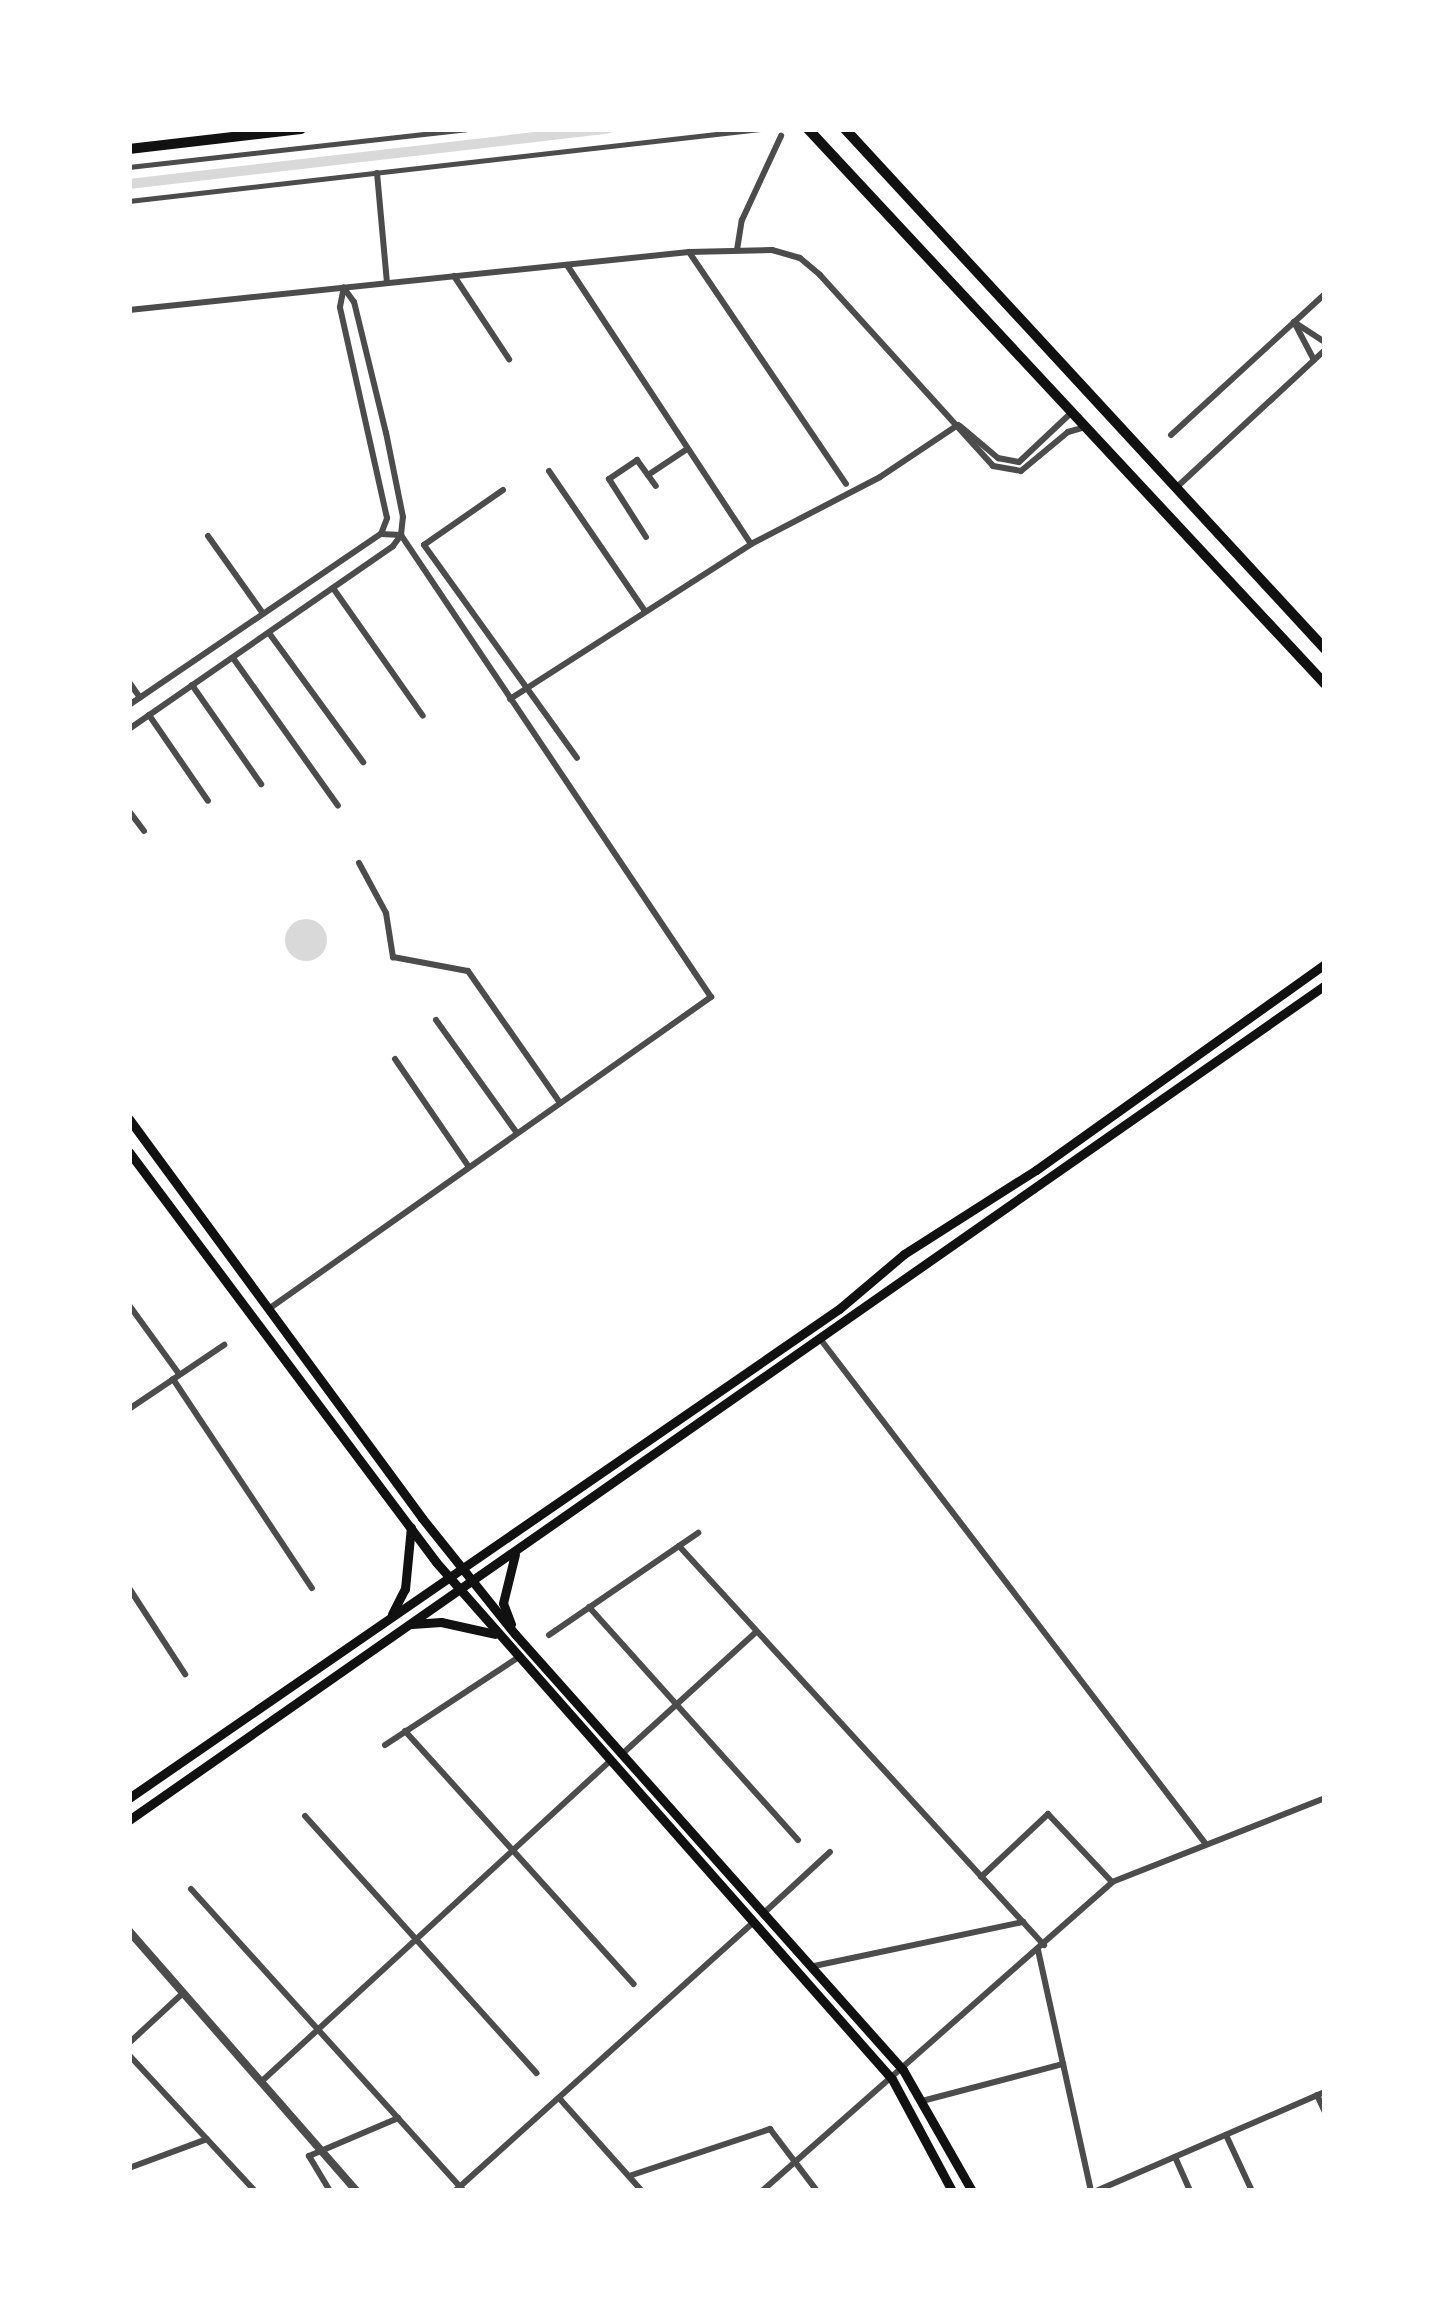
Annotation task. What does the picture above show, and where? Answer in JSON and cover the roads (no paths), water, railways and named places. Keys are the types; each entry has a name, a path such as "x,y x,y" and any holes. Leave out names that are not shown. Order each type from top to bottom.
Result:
{"main road":[{"path":"129,149 302,129"},
{"path":"808,129 1325,684"},
{"path":"845,129 1325,649"},
{"path":"129,1798 839,1309 904,1254 1036,1170 1325,964"},
{"path":"129,1820 1325,985"},
{"path":"129,1119 515,1634 903,2070 972,2191"},
{"path":"129,1152 495,1634 892,2078 952,2191"},
{"path":"904,1254 918,1273"},
{"path":"389,1618 405,1589 411,1526"},
{"path":"515,1634 503,1603 516,1551"},
{"path":"412,1624 441,1622 495,1634"}],"street":[{"path":"129,167 466,129"},
{"path":"129,201 760,129"},
{"path":"737,250 742,220 781,136 772,129"},
{"path":"377,173 387,282"},
{"path":"129,310 689,252 772,250 800,258 993,466 1008,471 1033,464 1068,432 1088,426"},
{"path":"689,252 846,484"},
{"path":"567,265 751,544"},
{"path":"454,276 509,359"},
{"path":"344,287 340,307 387,518 382,534"},
{"path":"129,729 333,588 400,535 403,517 386,433 354,302 344,287"},
{"path":"1171,435 1325,294"},
{"path":"1294,322 1314,360"},
{"path":"1175,489 1325,346 1294,322"},
{"path":"958,424 998,458 1018,462 1072,410"},
{"path":"507,695 526,688 751,544 880,477 958,424"},
{"path":"648,476 688,449"},
{"path":"646,537 609,478 637,460 656,486"},
{"path":"549,472 645,611"},
{"path":"503,490 424,545 577,758"},
{"path":"129,705 382,534 400,535"},
{"path":"270,1308 711,997 400,535"},
{"path":"208,536 262,612"},
{"path":"333,588 423,716"},
{"path":"269,633 363,762"},
{"path":"232,658 338,806"},
{"path":"129,682 140,698"},
{"path":"192,685 261,784"},
{"path":"149,715 208,801"},
{"path":"129,811 144,831"},
{"path":"358,862 386,913 393,957 468,971 560,1103"},
{"path":"436,1020 517,1133"},
{"path":"395,1059 469,1167"},
{"path":"129,1305 312,1588"},
{"path":"820,1340 1205,1843"},
{"path":"129,1409 224,1345"},
{"path":"549,1635 698,1533"},
{"path":"679,1546 1041,1948 1094,2191 1321,2093 1325,2112"},
{"path":"129,1588 185,1674"},
{"path":"589,1607 797,1840"},
{"path":"621,1755 757,1631"},
{"path":"385,1745 516,1659"},
{"path":"405,1731 634,1984"},
{"path":"261,2081 608,1763"},
{"path":"762,2191 1112,1882 1325,1798"},
{"path":"981,1877 1048,1814 1112,1882"},
{"path":"305,1816 536,2073"},
{"path":"766,1911 830,1852"},
{"path":"191,1889 460,2190 754,1922"},
{"path":"814,1966 1022,1922"},
{"path":"129,1931 357,2191"},
{"path":"129,2044 183,1993"},
{"path":"129,2055 255,2191"},
{"path":"922,2101 1063,2064"},
{"path":"559,2098 642,2191"},
{"path":"330,2191 309,2156 398,2117"},
{"path":"629,2176 770,2129 817,2191"},
{"path":"1226,2134 1252,2191"},
{"path":"129,2168 207,2139"},
{"path":"1175,2157 1190,2191"}],"waterway":[{"path":"129,184 608,129"}]}
